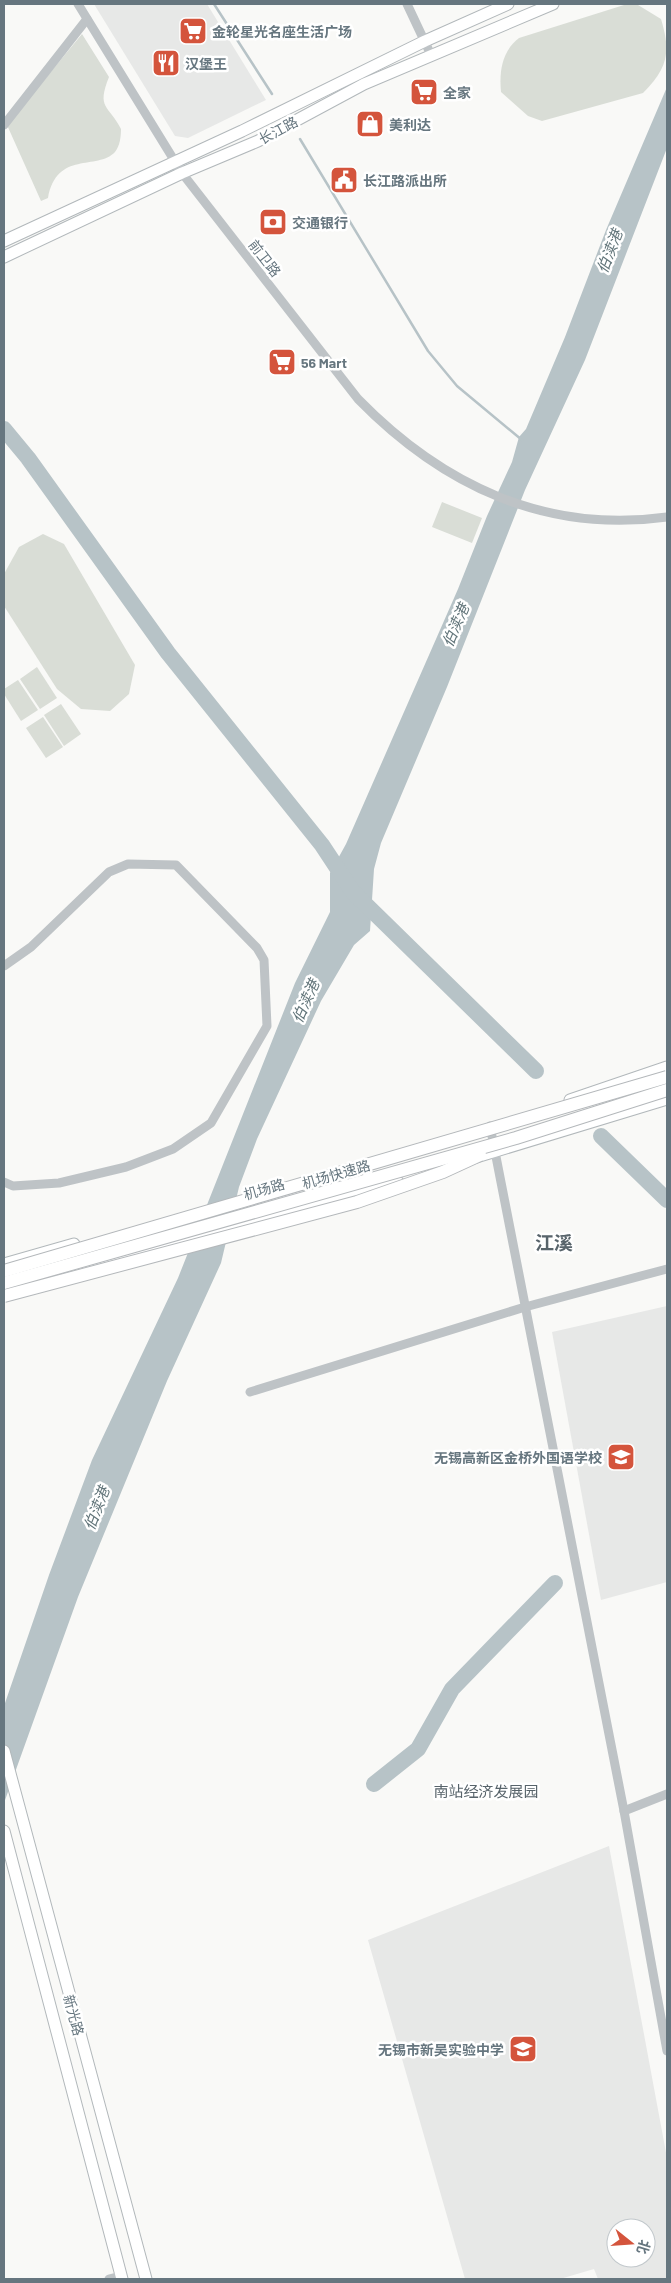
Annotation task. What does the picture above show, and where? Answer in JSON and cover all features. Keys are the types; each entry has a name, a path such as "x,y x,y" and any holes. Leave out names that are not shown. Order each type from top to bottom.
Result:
{"highway":[{"name":"机场快速路","path":"4,1271 667,1077"},
{"name":"机场快速路","path":"4,1283 516,1138 667,1090"},
{"path":"4,1296 358,1202 443,1172 516,1138"}],"main road":[{"name":"长江路","path":"4,241 175,162 425,41 508,4"},
{"name":"长江路","path":"4,257 182,173 258,141 364,84 553,4"},
{"name":"机场路","path":"4,1264 252,1192 490,1126 667,1067"},
{"path":"4,1290 433,1172 495,1151 667,1099"},
{"name":"新光路","path":"4,1751 146,2279"},
{"name":"新光路","path":"4,1831 122,2277"}],"street":[{"name":"前卫路","path":"78,4 182,173 358,399 383,424 412,449 441,469 507,501 544,512 618,520 667,517"},
{"path":"408,4 431,55"},
{"path":"4,125 87,19"},
{"path":"4,966 32,948 109,872 128,864 176,865 258,948 264,960 266,1026 210,1123 173,1149 126,1168 59,1183 13,1186 4,1182"},
{"path":"490,1126 624,1811 667,2051"},
{"path":"250,1392 525,1307 667,1269"},
{"path":"624,1811 667,1794"},
{"path":"109,2279 122,2277"}],"shaded area":[{"path":"94,4 207,4 266,100 188,138 175,136"},
{"path":"624,5 638,5 661,19 664,31 666,41 665,59 658,76 643,93 542,121 528,116 501,92 501,69 505,55 519,38"},
{"path":"82,34 109,77 105,87 104,101 121,129 120,141 115,152 107,157 68,167 60,173 53,183 48,198 41,201 7,125"},
{"path":"442,502 482,518 472,543 432,527"},
{"path":"43,534 64,544 135,665 129,694 110,711 81,709 57,689 4,606 4,574 19,547"},
{"path":"37,667 57,698 40,709 20,679"},
{"path":"18,680 38,710 21,721 4,694 4,689"},
{"path":"61,704 81,734 64,746 44,715"},
{"path":"43,717 63,747 46,758 26,728"},
{"name":"无锡高新区金桥外国语学校","path":"667,1306 667,1582 601,1600 552,1332"},
{"name":"无锡市新吴实验中学","path":"609,1846 667,2158 667,2279 598,2279 594,2269 560,2279 465,2279 368,1940"}],"water":[{"name":"伯渎港","path":"667,87 667,148 585,360 525,490 447,687 381,843 374,869 370,931 354,945 321,1001 257,1139 239,1187 221,1263 167,1381 78,1597 4,1803 4,1706 49,1575 92,1460 178,1278 295,983 330,912 330,873 346,844 458,589 487,516 512,462 519,437 526,429 565,337 606,230"}],"waterway":[{"path":"214,4 272,94"},
{"path":"300,139 428,351 457,386 522,440"},
{"path":"4,429 28,458 168,653 322,845 353,892 536,1071"},
{"path":"601,1136 667,1200"},
{"path":"374,1784 418,1749 452,1689 555,1583"}],"place":[{"name":"金轮星光名座生活广场","path":"193,31"},
{"name":"汉堡王","path":"166,63"},
{"name":"全家","path":"424,92"},
{"name":"美利达","path":"370,124"},
{"name":"长江路派出所","path":"344,180"},
{"name":"交通银行","path":"273,222"},
{"name":"56 Mart","path":"282,362"},
{"name":"无锡高新区金桥外国语学校","path":"621,1457"},
{"name":"无锡市新吴实验中学","path":"523,2049"}],"district":[{"name":"江溪","path":"554,1242"},
{"name":"南站经济发展园","path":"486,1791"}]}
